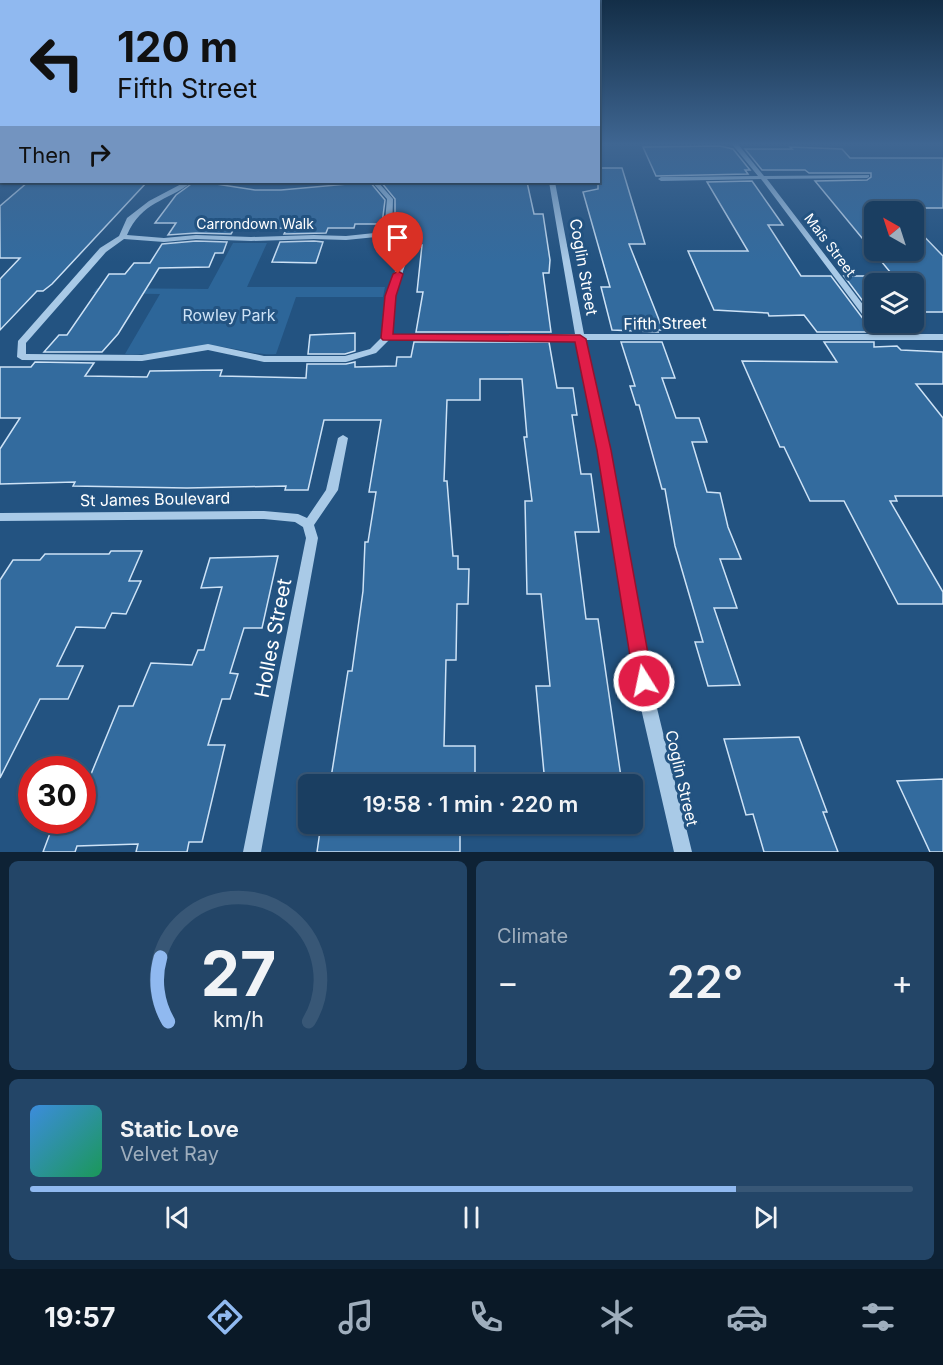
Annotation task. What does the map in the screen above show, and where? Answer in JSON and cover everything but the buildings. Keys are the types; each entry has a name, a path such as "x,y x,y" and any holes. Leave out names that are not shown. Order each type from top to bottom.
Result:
{"street":[{"path":"187,183 151,202 130,220 122,237 103,250 21,343 22,357 142,358 208,347 264,359 346,359 373,351 387,338 391,296 403,259 388,234 390,199 376,183"},
{"name":"Coglin Street","path":"552,183 580,339 604,450 648,704 683,852"},
{"name":"Mais Street","path":"767,183 882,335"},
{"name":"Carrondown Walk","path":"122,237 164,240 196,237 346,238 388,234"},
{"name":"Fifth Street","path":"387,338 580,339 882,335 943,337"},
{"path":"308,525 332,490 343,438"},
{"name":"St James Boulevard","path":"0,517 264,514 297,518 308,525"},
{"name":"Holles Street","path":"252,852 312,538 308,525"}],"green space":[{"name":"Rowley Park","path":"233,243 267,243 247,287 385,287 383,297 296,297 276,354 207,346 147,354 125,354 160,294 93,293 97,288 208,289"}],"route":[{"path":"398,274 391,296 387,338 580,339 604,450 644,681"}]}
